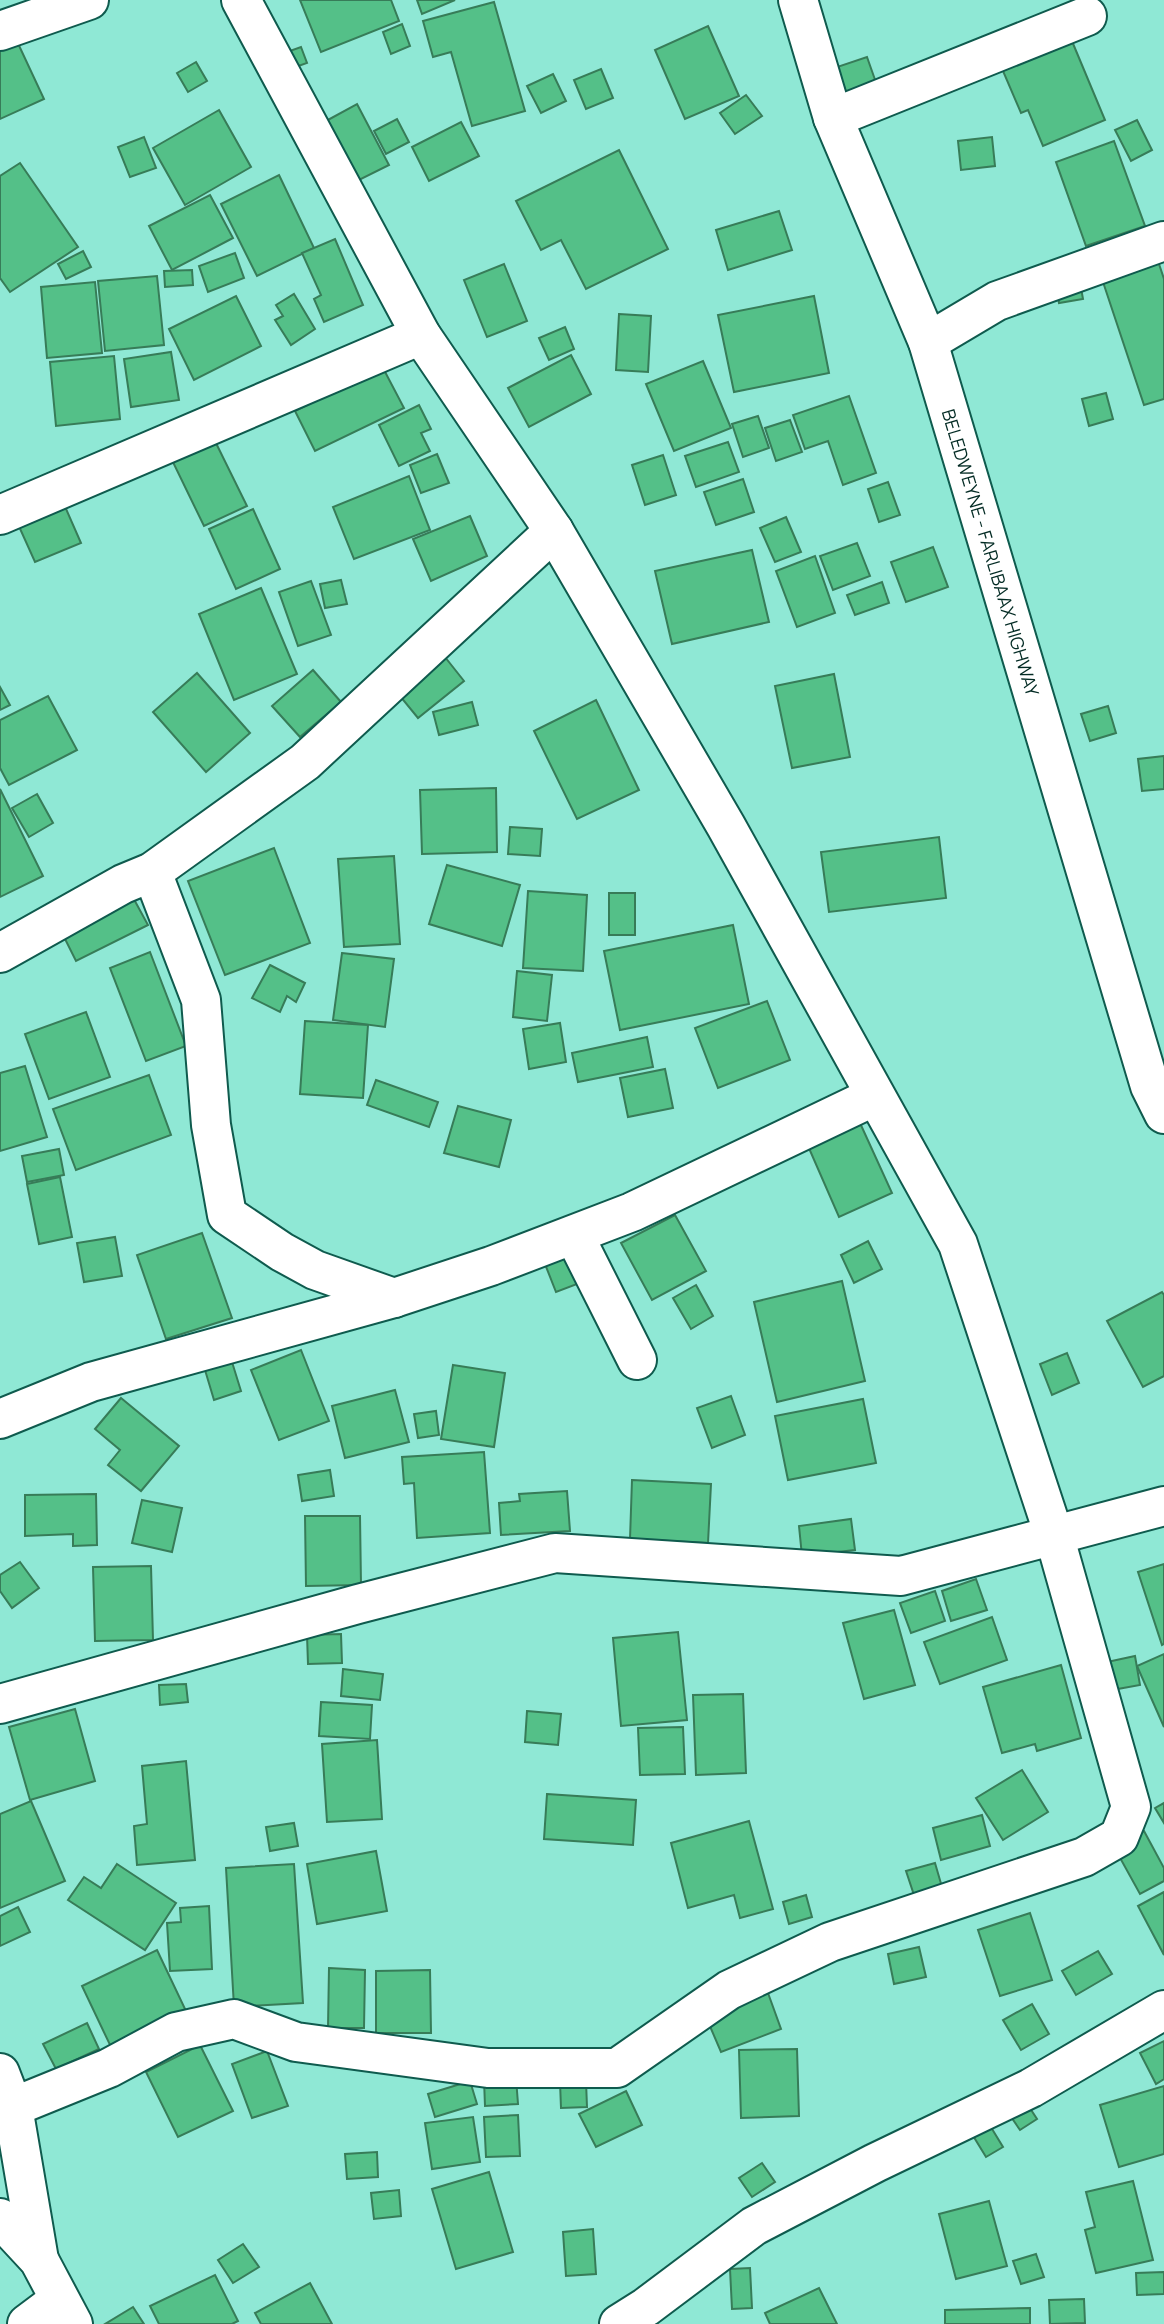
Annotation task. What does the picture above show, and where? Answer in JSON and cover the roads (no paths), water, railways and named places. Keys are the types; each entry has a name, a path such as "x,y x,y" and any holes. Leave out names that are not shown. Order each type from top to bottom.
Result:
{"street":[{"path":"0,31 89,0"},
{"path":"39,2260 6,2090 108,2068 176,2032 234,2019 296,2042 488,2068 617,2068 729,1990 830,1942 1084,1857 1119,1837 1130,1807 1054,1535 958,1244 726,826 554,531 421,335 241,0"},
{"name":"BELEDWEYNE - FARLIBAAX HIGHWAY","path":"798,0 833,118 928,342 1159,1089"},
{"path":"833,118 1087,16"},
{"path":"928,342 997,300 1164,241"},
{"path":"0,515 421,335"},
{"path":"0,953 123,884 152,872 305,762 554,531"},
{"path":"152,872 201,1000 211,1125 226,1215 315,1270 394,1298"},
{"path":"0,1419 91,1382 394,1298 491,1266 632,1212 875,1096"},
{"path":"574,1235 637,1360"},
{"path":"0,1704 358,1604 555,1553 901,1576 1164,1506"},
{"path":"618,2324 646,2307 754,2226 875,2162 1031,2088 1164,2010"},
{"path":"0,2218 39,2260 66,2312 27,2324"}]}
